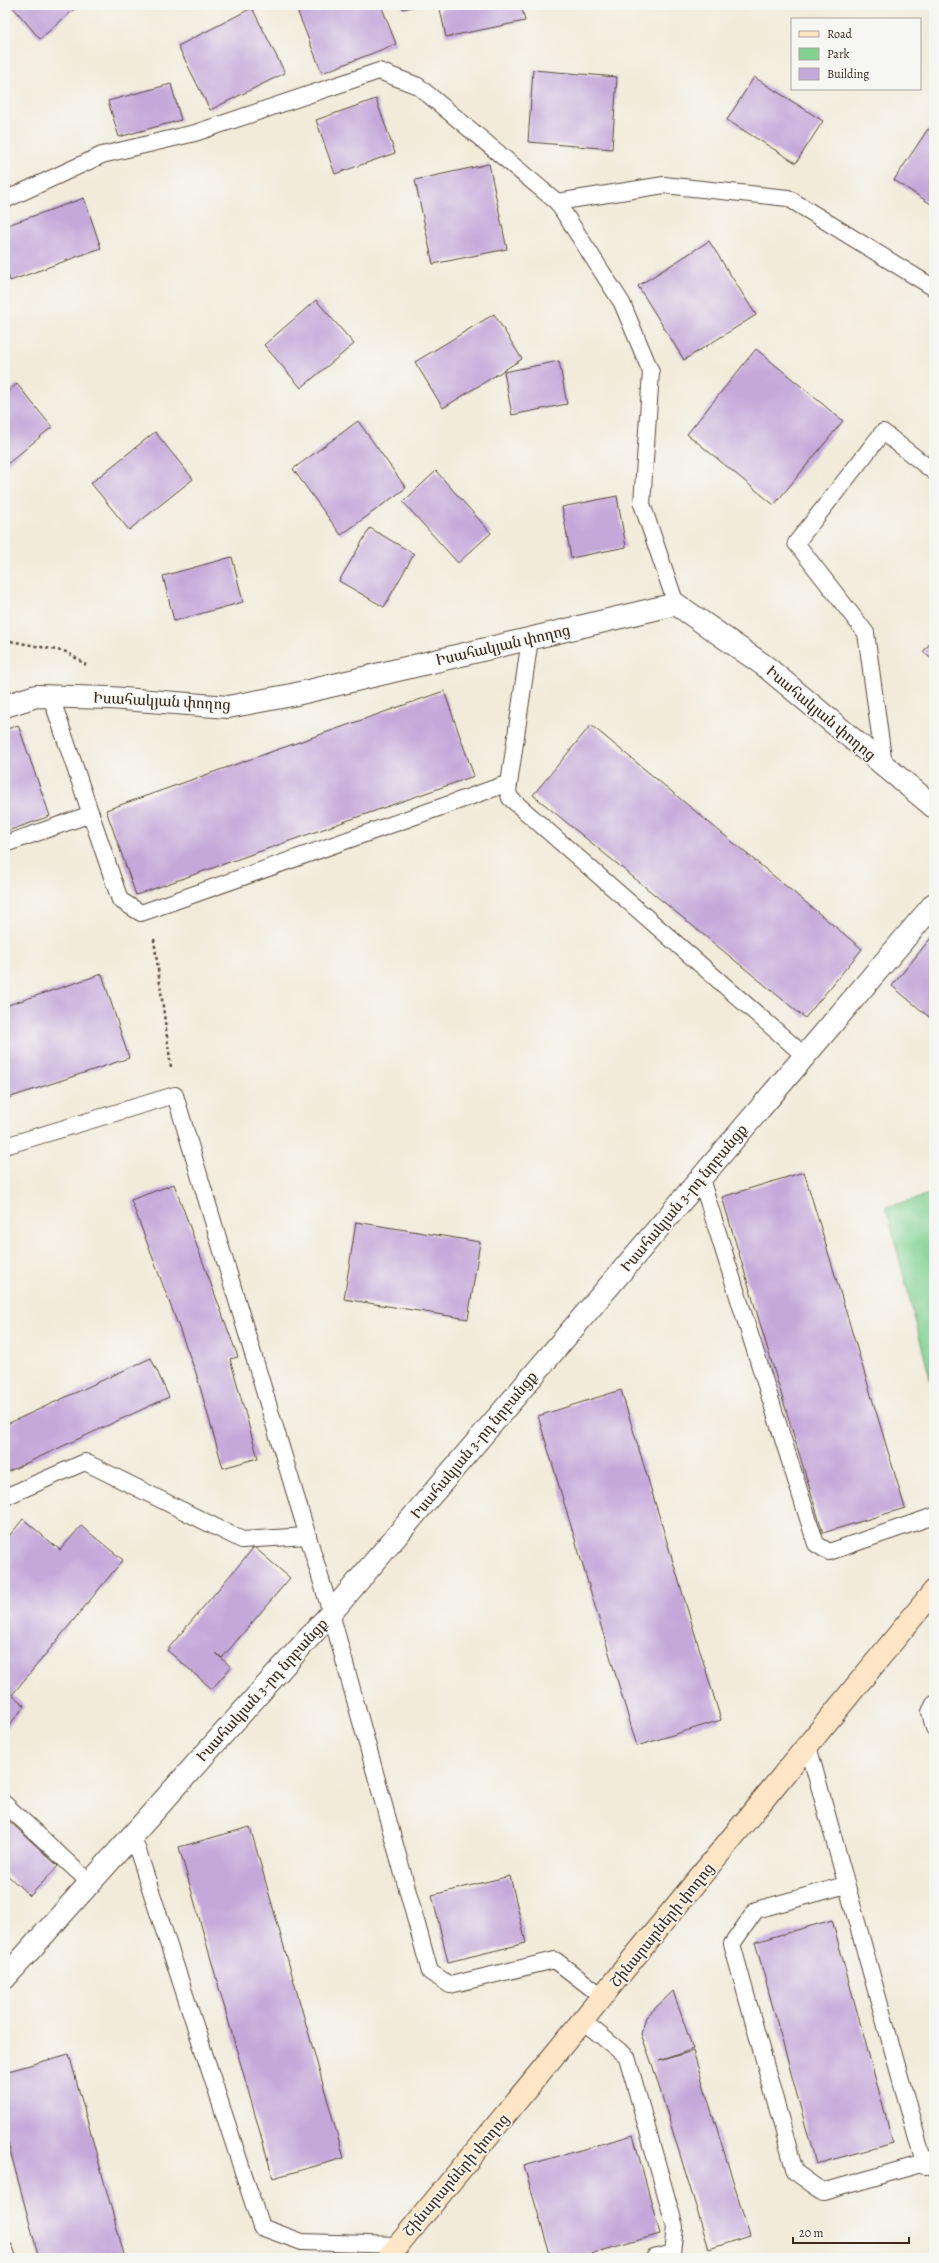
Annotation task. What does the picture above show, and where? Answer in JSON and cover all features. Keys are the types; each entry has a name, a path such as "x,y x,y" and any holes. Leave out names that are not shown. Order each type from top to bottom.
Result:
{"street":[{"name":"Իսահակյան փողոց","path":"5,706 36,696 110,698 228,706 292,695 676,604 765,666 934,807"},
{"name":"Իսահակյան 3-րդ նրբանցք","path":"5,1978 331,1612 934,904"},
{"name":"Շինարարների փողոց","path":"393,2252 603,1997 934,1590"}],"lane":[{"path":"5,200 102,154 195,133 379,71 418,86 557,202 622,304 651,372 642,504 676,604"},
{"path":"557,202 664,184 788,198 934,288"},
{"path":"884,765 866,634 796,543 883,432 934,472"},
{"path":"530,638 509,783 510,798 805,1056"},
{"path":"51,697 120,900 141,913 509,783"},
{"path":"5,844 90,814"},
{"path":"5,1146 175,1095 331,1612 430,1972 450,1985 554,1960 603,1997"},
{"path":"701,1179 816,1544 829,1552 934,1516"},
{"path":"5,1497 84,1462 242,1540 308,1536"},
{"path":"934,1704 930,1712 934,1728"},
{"path":"808,1746 846,1885 929,2162 823,2192 795,2172 732,1944 756,1910 846,1885"},
{"path":"5,1804 90,1883"},
{"path":"133,1836 261,2227 302,2242 393,2252"},
{"path":"583,2021 627,2057 675,2228 672,2253 654,2258"},
{"path":"5,2250 8,2258"}],"path":[{"path":"5,640 67,652 91,668"},
{"path":"154,938 175,1095"}],"green space":[{"path":"934,1194 934,1394 886,1207"}],"building":[{"path":"11,5 79,5 40,39"},
{"path":"295,5 381,5 396,44 322,73"},
{"path":"402,5 417,5 417,6 403,9"},
{"path":"459,5 521,5 525,21 446,37 440,9"},
{"path":"252,8 285,73 210,110 178,46"},
{"path":"533,70 617,77 612,149 528,142"},
{"path":"754,77 823,121 796,163 727,120"},
{"path":"171,84 181,120 119,137 108,101"},
{"path":"376,99 395,153 335,174 316,120"},
{"path":"928,129 934,133 934,206 894,180"},
{"path":"489,164 507,249 433,264 415,180"},
{"path":"84,198 101,248 10,281 5,265 5,226"},
{"path":"709,241 756,315 684,360 638,286"},
{"path":"316,300 354,344 301,388 264,345"},
{"path":"494,314 522,359 443,408 415,362"},
{"path":"756,349 843,421 774,505 687,434"},
{"path":"559,361 567,404 512,415 504,372"},
{"path":"17,384 52,427 5,466 5,394"},
{"path":"358,421 406,488 341,535 293,469"},
{"path":"155,432 193,479 129,530 91,483"},
{"path":"436,471 491,533 458,563 403,502"},
{"path":"617,496 626,547 571,558 562,507"},
{"path":"370,528 414,554 384,607 339,581"},
{"path":"232,557 243,602 174,621 163,576"},
{"path":"934,638 934,661 923,652"},
{"path":"444,691 474,776 136,895 106,810"},
{"path":"18,725 50,816 5,832 5,730"},
{"path":"591,725 862,949 805,1018 533,795"},
{"path":"934,934 934,1021 892,986"},
{"path":"102,974 129,1058 5,1099 5,1006"},
{"path":"804,1172 905,1508 823,1533 722,1197"},
{"path":"174,1184 238,1357 230,1359 258,1458 223,1468 196,1373 131,1200"},
{"path":"356,1222 480,1242 468,1319 344,1299"},
{"path":"151,1358 169,1397 5,1473 5,1425"},
{"path":"621,1390 721,1720 637,1746 538,1416"},
{"path":"23,1519 60,1550 81,1526 123,1560 12,1695 25,1706 5,1730 5,1617 8,1613 5,1611 5,1541"},
{"path":"254,1547 290,1578 222,1658 216,1653 231,1667 212,1689 167,1650"},
{"path":"5,1817 58,1866 30,1896 5,1873"},
{"path":"250,1827 344,2158 273,2178 179,1847"},
{"path":"510,1876 526,1943 448,1962 432,1895"},
{"path":"832,1920 893,2143 816,2164 755,1942"},
{"path":"673,1991 693,2049 659,2061 693,2051 750,2236 709,2249 652,2064 641,2034 646,2017"},
{"path":"69,2054 125,2258 39,2258 5,2132 5,2072"},
{"path":"633,2135 660,2234 576,2258 551,2258 524,2166"}]}
